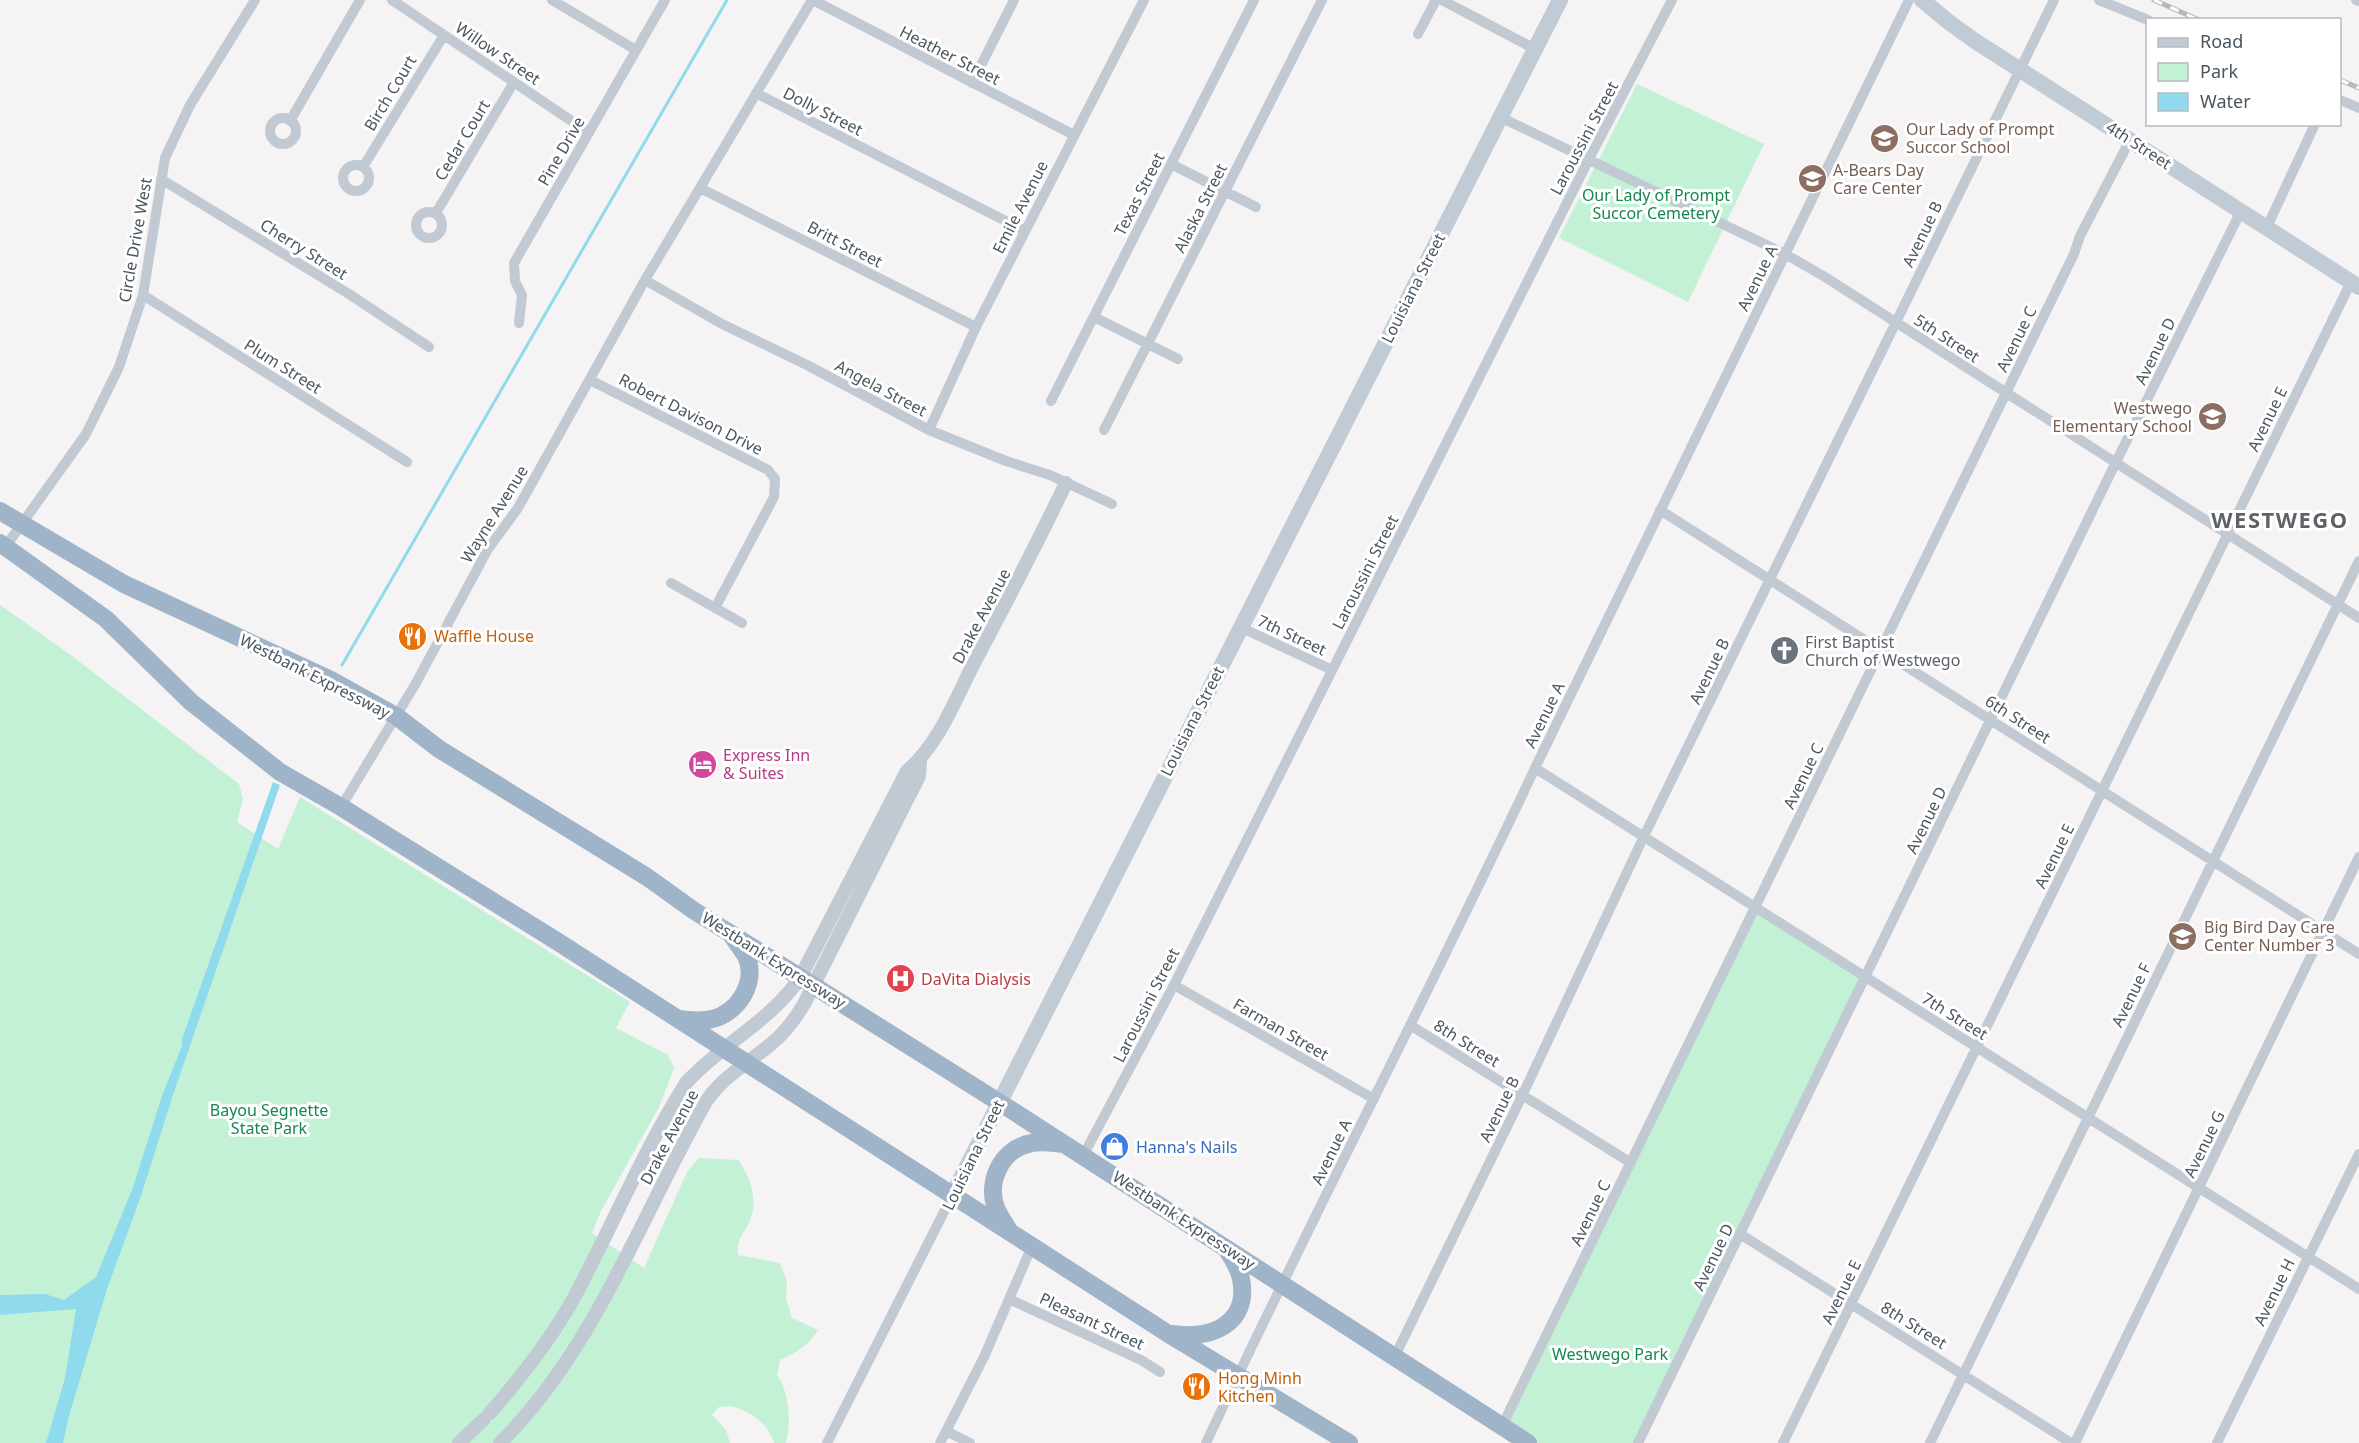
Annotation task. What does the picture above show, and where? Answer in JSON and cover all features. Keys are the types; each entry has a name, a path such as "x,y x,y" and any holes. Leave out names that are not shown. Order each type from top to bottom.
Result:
{"highway":[{"name":"Westbank Expressway","path":"0,511 124,584 333,681 396,716 439,749 1066,1144 1528,1443"},
{"path":"3,545 106,619 192,702 280,772 341,807 555,940 1167,1333 1349,1443"},
{"path":"674,1018 698,1021 714,1019 728,1012 745,993 749,970 746,957 728,930"},
{"path":"1011,1233 996,1209 994,1197 993,1185 1000,1165 1012,1152 1029,1144 1042,1142 1066,1144"},
{"path":"1167,1333 1189,1337 1204,1335 1228,1324 1235,1315 1240,1303 1241,1279 1226,1247"}],"main road":[{"name":"Louisiana Street","path":"952,1196 1560,0"},
{"name":"4th Street","path":"1922,0 1950,23 2020,69 2355,284"}],"street":[{"name":"Circle Drive West","path":"3,545 22,525 86,434 119,367 143,295 165,158 190,105 255,0"},
{"path":"290,120 360,0"},
{"name":"Willow Street","path":"392,0 588,132"},
{"path":"552,0 636,50"},
{"name":"Pine Drive","path":"519,323 522,295 515,281 514,263 665,0"},
{"path":"700,188 812,0"},
{"name":"Heather Street","path":"812,0 1074,135"},
{"path":"972,83 1014,0"},
{"name":"Emile Avenue","path":"929,430 976,327 1143,0"},
{"name":"Texas Street","path":"1051,401 1254,0"},
{"name":"Alaska Street","path":"1104,430 1322,0"},
{"path":"1418,34 1436,0"},
{"path":"1442,0 1535,49"},
{"name":"Laroussini Street","path":"1083,1156 1174,985 1588,161 1672,0"},
{"name":"Avenue A","path":"1206,1443 1282,1283 1475,896 1909,0"},
{"name":"Avenue B","path":"1395,1356 1522,1096 1644,837 2054,0"},
{"path":"2099,0 2146,19"},
{"name":"Birch Court","path":"363,167 444,35"},
{"name":"Cedar Court","path":"436,213 514,82"},
{"name":"Dolly Street","path":"756,93 1025,231"},
{"path":"2341,100 2359,108"},
{"name":"5th Street","path":"1500,117 1785,254 2359,618"},
{"path":"2267,228 2314,126"},
{"name":"Avenue C","path":"1502,1426 2074,254 2080,236 2130,140"},
{"path":"1171,164 1256,207"},
{"name":"Cherry Street","path":"161,179 349,294 429,347"},
{"name":"Wayne Avenue","path":"341,807 396,716 488,549 518,508 645,280 700,188"},
{"name":"Britt Street","path":"700,188 976,327"},
{"name":"Avenue D","path":"1638,1443 2115,464 2241,211"},
{"name":"Angela Street","path":"645,280 722,324 807,365 929,430 1006,461 1050,475 1112,504"},
{"name":"Avenue E","path":"1783,1443 1978,1048 2227,534 2355,284"},
{"name":"Plum Street","path":"143,295 407,462"},
{"path":"1094,316 1178,359"},
{"name":"Robert Davison Drive","path":"590,380 768,470 775,479 774,497 715,608"},
{"name":"Drake Avenue","path":"500,1443 541,1396 592,1320 707,1100 718,1084 782,1033 795,1019 807,980 919,776 920,761 942,726 1029,562 1066,483"},
{"name":"6th Street","path":"1660,510 2359,954"},
{"name":"Avenue F","path":"1930,1443 2359,561"},
{"path":"671,583 742,623"},
{"name":"7th Street","path":"1240,627 1332,670"},
{"name":"7th Street","path":"1535,768 2359,1289"},
{"name":"Avenue G","path":"2073,1443 2200,1188 2359,857"},
{"name":"Drake Avenue","path":"459,1443 487,1416 545,1343 575,1296 615,1213 686,1083 703,1064 807,980"},
{"name":"Farman Street","path":"1174,985 1374,1099"},
{"name":"8th Street","path":"1410,1025 1631,1163"},
{"name":"Avenue H","path":"2217,1443 2359,1154"},
{"name":"Louisiana Street","path":"827,1443 952,1196"},
{"name":"8th Street","path":"1740,1234 2073,1443"},
{"path":"940,1443 984,1357 1032,1246"},
{"name":"Pleasant Street","path":"1009,1299 1141,1360 1160,1372"},
{"path":"946,1431 970,1443"}],"green space":[{"name":"Our Lady of Prompt Succor Cemetery","path":"1637,84 1764,144 1688,302 1559,238"},
{"name":"Bayou Segnette State Park","path":"0,605 68,653 239,784 243,799 237,822 278,849 300,797 630,1002 616,1028 668,1055 674,1068 659,1107 601,1211 592,1233 644,1268 687,1172 699,1158 738,1160 749,1179 753,1193 753,1208 750,1220 738,1244 738,1255 780,1263 787,1281 786,1299 792,1318 818,1330 802,1348 780,1360 777,1375 785,1390 788,1408 789,1425 786,1443 774,1443 759,1420 740,1409 719,1407 712,1415 726,1430 730,1443 0,1443"},
{"name":"Westwego Park","path":"1756,907 1866,977 1638,1443 1528,1443 1502,1426"}],"water":[{"path":"273,782 280,785 173,1095 141,1196 107,1289 63,1443 46,1443 65,1378 76,1309 0,1315 0,1295 45,1294 64,1300 96,1277 132,1190 163,1093 182,1046 182,1039"}],"waterway":[{"path":"342,665 727,0"}],"railway":[{"path":"2154,0 2194,18"},
{"path":"2341,80 2359,88"}],"place":[{"name":"Our Lady of Prompt Succor School","path":"1885,138"},
{"name":"A-Bears Day Care Center","path":"1812,179"},
{"name":"Westwego Elementary School","path":"2213,417"},
{"name":"Waffle House","path":"413,636"},
{"name":"First Baptist Church of Westwego","path":"1784,651"},
{"name":"Express Inn & Suites","path":"702,764"},
{"name":"Big Bird Day Care Center Number 3","path":"2183,936"},
{"name":"DaVita Dialysis","path":"900,979"},
{"name":"Hanna's Nails","path":"1115,1147"},
{"name":"Hong Minh Kitchen","path":"1197,1387"}],"district":[{"name":"WESTWEGO","path":"2280,520"}]}
